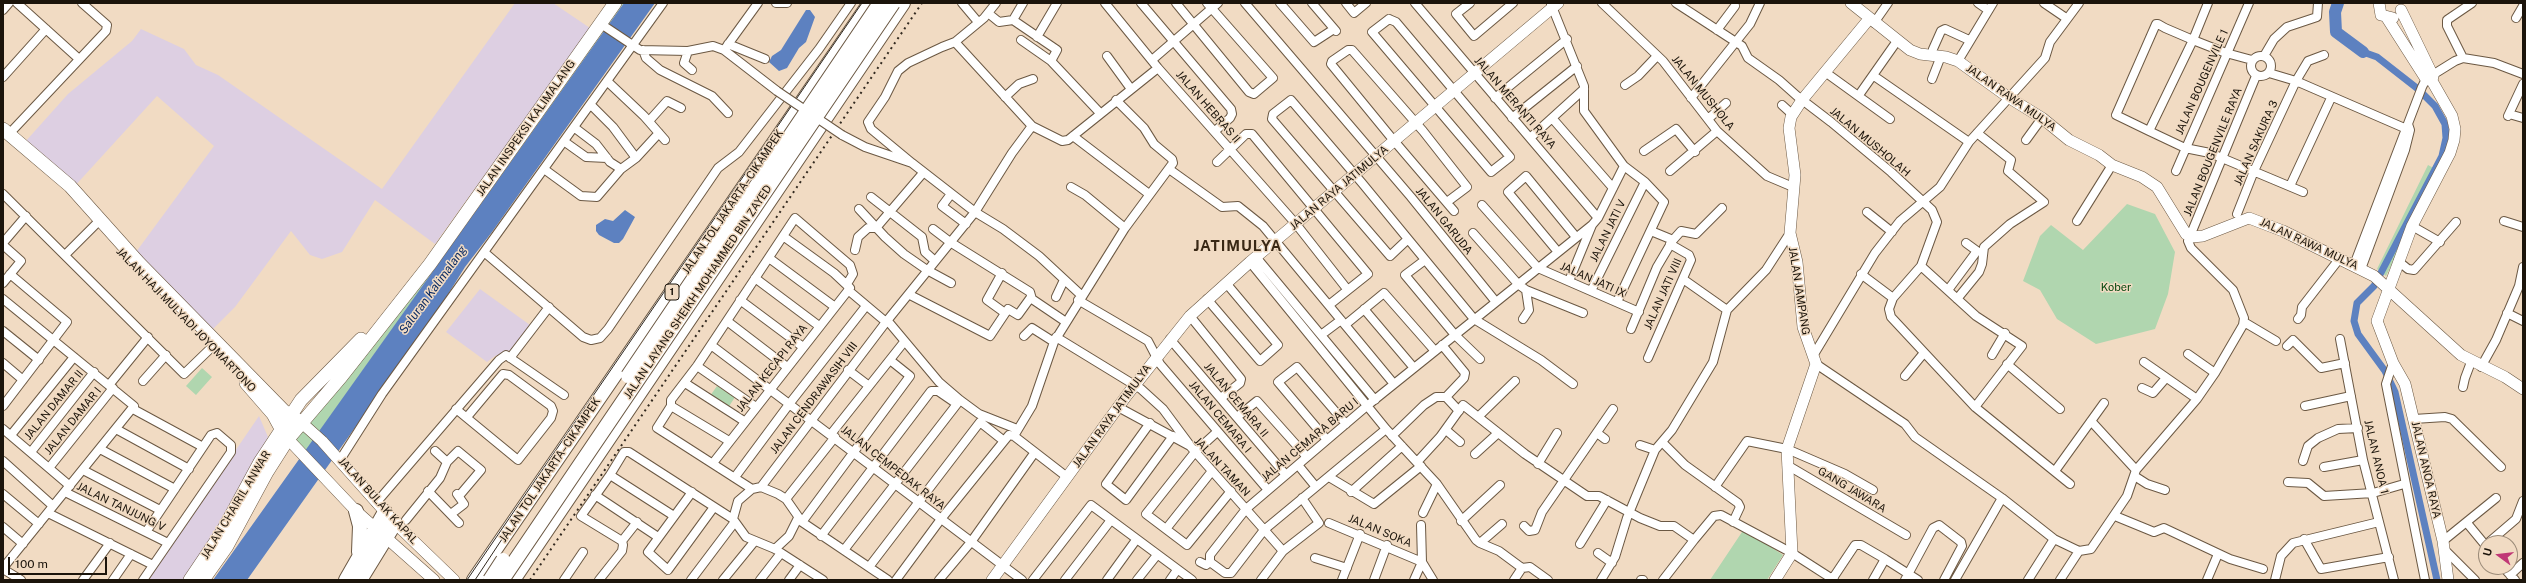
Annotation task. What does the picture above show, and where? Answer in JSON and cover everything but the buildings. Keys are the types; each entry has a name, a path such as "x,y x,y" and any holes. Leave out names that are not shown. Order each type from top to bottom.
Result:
{"highway":[{"name":"JALAN TOL JAKARTA–CIKAMPEK","path":"474,580 870,3"},
{"name":"JALAN LAYANG SHEIKH MOHAMMED BIN ZAYED","path":"490,580 880,3"},
{"name":"JALAN LAYANG SHEIKH MOHAMMED BIN ZAYED","path":"502,580 893,3"},
{"path":"514,580 903,3"},
{"path":"346,580 374,528 380,507"},
{"path":"356,510 360,526 358,557"},
{"path":"360,580 385,538 400,521"}],"main road":[{"name":"JALAN INSPEKSI KALIMALANG","path":"288,439 305,425 353,356 437,253 602,25 615,3"},
{"name":"JALAN RAWA MULYA","path":"1851,3 1897,41 1920,54 1937,53 1958,61 2008,97 2042,118 2069,140 2099,155 2112,165 2142,177 2157,187 2184,231 2190,236 2199,237 2211,234 2243,220 2252,219 2340,258 2374,276 2440,338 2476,364 2505,377 2523,389"},
{"path":"2379,3 2380,12 2387,18 2428,81"},
{"name":"JALAN RAYA JATIMULYA","path":"992,580 1118,407 1170,339 1190,316 1207,299 1454,91 1554,4"},
{"path":"2387,18 2395,17 2402,6"},
{"path":"2402,6 2428,81"},
{"name":"JALAN JAMPANG","path":"1814,360 1802,327 1797,262 1790,233 1794,166 1789,128 1793,114 1802,100 1871,21"},
{"name":"JALAN ANOA RAYA","path":"2428,81 2452,116 2455,135 2450,153 2412,226 2386,286 2376,321 2391,368 2405,384 2444,545 2448,580"},
{"name":"JALAN HAJI MULYADI JOYOMARTONO","path":"5,131 70,186 139,263 290,416 305,425"},
{"name":"JALAN HAJI MULYADI JOYOMARTONO","path":"29,152 55,184 66,190 134,268 256,393 273,414 288,439"},
{"name":"JALAN INSPEKSI KALIMALANG","path":"288,439 290,416 301,400 353,356"},
{"path":"1776,580 1792,553 1787,449 1814,360"},
{"name":"JALAN BULAK KAPAL","path":"305,425 340,460 380,507 400,521 454,580"},
{"name":"JALAN BULAK KAPAL","path":"288,439 324,478 374,528 434,580"},
{"name":"JALAN CHAIRIL ANWAR","path":"190,580 221,534 252,475 288,439"},
{"name":"JALAN CHAIRIL ANWAR","path":"203,580 227,546 267,472 288,439"}],"street":[{"path":"3,10 10,3"},
{"path":"17,3 79,59"},
{"path":"5,131 79,59 107,28 107,25 82,3"},
{"path":"340,460 382,394 608,82 630,45 663,3"},
{"path":"726,47 758,3"},
{"path":"776,3 787,3"},
{"path":"484,252 583,337 591,340 600,338 608,329 718,168 739,152 819,48 851,3"},
{"path":"962,3 978,22"},
{"path":"996,3 988,13 955,42 1032,126 1062,141 1073,136 1116,100 1158,68"},
{"path":"1013,20 1023,3"},
{"path":"1037,37 1057,3"},
{"name":"JALAN HEBRAS II","path":"1106,3 1158,68 1296,224 1347,289"},
{"path":"1141,3 1231,109 1232,114 1230,118 1215,131"},
{"path":"1176,3 1251,94 1254,94 1273,78 1209,6"},
{"path":"1152,60 1194,24 1209,6 1218,3"},
{"name":"JALAN GARUDA","path":"1245,3 1440,231 1495,301"},
{"path":"1280,3 1314,42 1335,30 1312,3"},
{"path":"1346,3 1354,13 1366,3"},
{"name":"JALAN MERANTI RAYA","path":"1415,3 1598,218"},
{"path":"1470,3 1456,14 1474,36 1513,3"},
{"name":"JALAN MUSHOLA","path":"1602,3 1657,56 1717,131 1767,176 1793,187"},
{"name":"JALAN MUSHOLAH","path":"1676,3 1744,48 1748,58 1779,80 1891,172 1922,203 1932,210 1937,220 1934,235 1921,266"},
{"path":"1691,98 1734,42 1750,24 1760,3"},
{"path":"1871,21 1888,3"},
{"path":"1958,61 1990,6 1978,3"},
{"path":"2044,3 2066,18"},
{"path":"2079,3 2066,18 2050,42 2045,58 1968,142 1940,187 1903,218 1892,232 1861,274 1814,360 1905,424 1915,437 2002,498 2054,539 2079,551 2091,549 2115,516 2136,474 2197,398 2215,373 2244,322 2239,300 2233,290 2190,248 2188,244 2190,236"},
{"path":"2149,131 2193,40 2208,3"},
{"name":"JALAN BOUGENVILE 1","path":"2176,171 2249,3"},
{"path":"2264,56 2274,39 2287,27 2317,17 2318,3"},
{"path":"2463,58 2446,23 2452,16 2472,3"},
{"path":"1554,4 1584,89 1584,111"},
{"path":"1717,30 1735,6"},
{"path":"2516,18 2523,6"},
{"path":"988,13 999,22 1013,20 1057,50 1051,61"},
{"path":"1389,19 1396,22 1454,91 1510,157 1491,172 1372,32 1389,19"},
{"path":"2252,60 2226,53 2158,24 2154,26 2116,115 2185,148 2222,158 2303,192"},
{"path":"602,25 630,45 643,50 688,51 708,46 726,47 765,59"},
{"path":"3,77 46,29"},
{"path":"1932,79 1941,31 1945,29 1969,40"},
{"path":"1495,98 1567,39"},
{"path":"1021,40 1051,61 1100,113"},
{"path":"1859,95 1874,76 1897,41"},
{"name":"JALAN CEMARA I","path":"955,42 926,53 898,71 885,97 870,117 868,122 871,129 923,173 975,212 1003,229 1040,256 1080,297 1144,338 1156,358 1217,432 1268,490"},
{"path":"726,47 777,91 842,135 864,147 912,163"},
{"path":"1447,202 1467,187 1416,123 1350,49 1331,64 1454,211"},
{"path":"643,50 646,58 660,70 680,82 712,96 728,112"},
{"path":"688,51 684,63 692,70"},
{"name":"JALAN SAKURA 3","path":"2237,214 2254,171 2296,81 2308,61 2324,55"},
{"path":"1107,56 1131,89"},
{"path":"1625,85 1638,76 1657,56"},
{"path":"2269,73 2271,63 2264,56 2257,56 2252,60 2251,70 2256,76 2263,76 2269,73 2296,81 2332,98 2408,128"},
{"path":"2358,267 2384,198 2416,103 2428,81 2455,61 2463,58 2494,63 2523,74"},
{"path":"1512,118 1577,66"},
{"path":"1825,72 1859,95 1890,119"},
{"path":"1874,76 1968,142"},
{"name":"JALAN BOUGENVILE RAYA","path":"2190,236 2256,76"},
{"path":"1005,97 1019,84 1033,79"},
{"path":"608,82 649,121 665,140"},
{"path":"2523,84 2509,115 2523,118"},
{"path":"1530,138 1584,89"},
{"path":"1574,98 1624,166 1645,182 1664,202 1617,302"},
{"path":"2290,186 2332,98"},
{"path":"896,580 941,519 1009,435 1015,432 1032,406 1040,387 1055,339 1080,297 1125,228 1148,194 1172,163 1172,159 1154,144 1144,128 1116,100"},
{"path":"1408,239 1390,256 1334,192 1272,116 1291,100 1408,239 1474,319 1541,360 1573,384"},
{"path":"649,121 667,101 681,108"},
{"path":"1708,120 1726,103"},
{"path":"591,105 607,120 636,158"},
{"path":"1782,105 1793,114"},
{"path":"1552,118 1613,188"},
{"path":"2026,140 2042,118"},
{"name":"JALAN CENDRAWASIH VIII","path":"761,487 886,321 910,295 927,270 966,224 1012,153 1032,126"},
{"path":"575,128 596,144 607,158 621,169"},
{"path":"1644,151 1676,129 1694,152"},
{"path":"1670,172 1717,131"},
{"path":"544,169 577,193 592,198 597,197 621,169 636,158 659,133"},
{"path":"1957,299 1979,272 1982,264 1984,247 2010,224 2044,202 2008,171 2007,168 2011,160 1977,133"},
{"path":"1217,162 1246,134 1252,134 1368,274 1347,289 1329,305"},
{"path":"1073,136 1148,194"},
{"path":"565,142 586,157 607,158"},
{"path":"2077,221 2112,165"},
{"path":"1371,402 1495,301 1592,225 1598,218 1624,166"},
{"path":"1169,168 1222,207 1238,206 1262,226 1394,384"},
{"path":"855,250 858,237 868,228 876,228 923,173"},
{"path":"1558,252 1508,192 1526,176 1576,237"},
{"name":"JALAN JATI V","path":"1591,291 1645,182"},
{"path":"1071,187 1085,194 1125,228"},
{"path":"3,194 184,374 212,347"},
{"path":"951,194 942,204 943,207 966,224"},
{"path":"870,197 922,237 925,252 935,261"},
{"path":"1482,205 1538,268"},
{"path":"1631,329 1657,267 1672,242 1681,231 1696,234 1722,208"},
{"path":"859,209 876,228 927,270 951,283"},
{"path":"1867,212 1892,232"},
{"path":"3,283 21,260 3,244 26,216"},
{"path":"752,489 657,429 671,406 671,400 697,366 783,236 796,219 850,265 853,274 848,287"},
{"path":"2504,221 2523,227"},
{"path":"2398,261 2411,270 2414,270 2456,222"},
{"path":"65,255 96,224"},
{"path":"1569,281 1592,225"},
{"path":"2412,226 2440,242"},
{"path":"933,229 950,242 1002,273 1030,292 1031,297 1066,322"},
{"path":"1651,231 1672,242"},
{"path":"1473,233 1518,284 1526,290 1583,313"},
{"path":"1601,580 1612,563 1629,513 1655,450 1672,430 1713,362 1727,310 1766,270 1790,233"},
{"path":"783,236 848,287 866,306 886,321 939,382 966,405 979,414 1015,432 1034,452 1067,477"},
{"name":"JALAN JATI VIII","path":"1648,358 1692,259 1672,242"},
{"path":"1948,290 1977,251 1966,243"},
{"path":"769,258 835,307"},
{"path":"2298,319 2301,315 2302,307 2340,258"},
{"path":"1253,260 1321,335 1371,402"},
{"path":"1253,260 1371,402"},
{"path":"1425,260 1405,275 1455,335 1480,359"},
{"path":"1975,407 2022,346 2005,333 1976,316 1921,266 1893,298 1888,313 1923,354 1975,407 2070,484"},
{"path":"2463,387 2464,378 2494,345 2506,313 2519,286 2523,267"},
{"name":"JALAN JATI IX","path":"1538,268 1639,312"},
{"path":"1002,273 987,300 1005,313"},
{"path":"5,400 23,380 67,324 67,320 10,274"},
{"path":"1861,274 1893,298"},
{"path":"755,278 819,326"},
{"path":"1683,279 1727,310"},
{"path":"1056,297 1064,280"},
{"path":"1207,299 1260,361 1278,345 1226,283"},
{"name":"JALAN KECAPI RAYA","path":"713,463 744,421 835,307 848,287"},
{"path":"1523,319 1529,310 1526,290"},
{"path":"1321,335 1364,309 1384,293 1435,351"},
{"path":"910,295 990,336 1008,309 1018,315 1031,297"},
{"path":"3,299 133,404 133,409 23,544 4,564 21,580"},
{"path":"740,300 803,347"},
{"path":"735,478 790,403 866,306"},
{"path":"510,358 549,307"},
{"path":"1364,309 1414,368"},
{"path":"2506,313 2523,321"},
{"path":"1190,316 1241,379 1240,383 1221,398"},
{"path":"727,321 787,367"},
{"path":"2244,322 2276,341"},
{"path":"1024,336 1032,328 1055,339 1135,385 1163,409 1193,449"},
{"path":"3,331 39,360"},
{"path":"1992,355 2005,333"},
{"name":"JALAN DAMAR I","path":"49,468 148,337"},
{"name":"JALAN CEMARA II","path":"1170,339 1286,475"},
{"name":"JALAN ANOA 1","path":"2340,339 2363,460 2373,492 2394,580"},
{"path":"2287,346 2293,340 2321,368 2345,363"},
{"path":"786,499 869,386 904,342"},
{"name":"JALAN CEMPEDAK RAYA","path":"711,344 771,388 1022,580"},
{"path":"1392,436 1424,405 1436,397 1446,397 1464,378 1465,373 1442,345"},
{"path":"1905,376 1923,354"},
{"path":"2188,354 2215,373"},
{"path":"380,507 456,409 499,360 506,355 564,395"},
{"path":"143,381 166,356"},
{"path":"11,435 74,357"},
{"path":"760,580 800,520 910,376 890,360"},
{"path":"2144,362 2197,398"},
{"path":"3,363 23,380"},
{"path":"2007,364 2060,409"},
{"path":"697,366 756,407"},
{"path":"1327,440 1278,382 1297,367 1346,424"},
{"name":"JALAN ANOA RAYA","path":"2391,368 2386,384 2404,484 2425,580"},
{"path":"848,370 869,386"},
{"name":"JALAN DAMAR II","path":"31,452 94,372"},
{"path":"456,409 518,460 551,418 553,411 551,406 505,374 500,375 467,417"},
{"path":"2142,388 2154,393 2166,378"},
{"path":"1478,417 1515,381"},
{"path":"685,383 744,421"},
{"path":"821,536 873,466 932,391 938,391 957,404 844,550"},
{"path":"2305,406 2351,396"},
{"path":"1446,397 1459,411"},
{"path":"1237,417 1257,401 1307,457"},
{"name":"JALAN CEMARA BARU I","path":"1210,562 1210,555 1246,509 1371,402 1386,429 1437,484 1461,521 1480,543"},
{"path":"2055,471 2104,402"},
{"path":"1330,477 1351,492 1373,503 1377,503 1420,464 1463,405 1497,434 1538,464 1587,496 1597,495 1629,513 1660,526 1674,526 1694,540"},
{"path":"671,406 729,441"},
{"name":"JALAN TAMAN","path":"1118,407 1150,423 1193,449 1283,551"},
{"path":"133,409 203,447"},
{"path":"1524,526 1529,531 1535,530 1542,512 1613,409"},
{"path":"2414,419 2445,417 2452,419 2501,467"},
{"path":"2091,421 2136,474 2147,484 2165,490"},
{"path":"869,567 980,422 1004,441"},
{"path":"1150,423 1106,484 1126,500 1173,436"},
{"name":"JALAN TANJUNG V","path":"3,428 49,468 68,489 146,532 168,542"},
{"path":"2303,461 2308,446 2318,438 2338,429 2358,428"},
{"path":"116,429 189,468"},
{"path":"1200,562 1205,565 1210,562 1227,574 1230,573 1264,530 1330,477 1386,429"},
{"path":"1446,430 1460,442"},
{"path":"1217,432 1193,449 1146,514 1185,544 1189,544 1231,491"},
{"path":"143,580 232,448 231,445 214,433 146,532"},
{"path":"1538,464 1557,433"},
{"path":"1597,433 1605,439"},
{"path":"1475,454 1497,434"},
{"path":"1715,487 1746,441 1787,449 1845,474 1873,490"},
{"path":"1662,442 1685,465 1738,503 1740,507 1733,522"},
{"path":"1640,445 1655,450"},
{"path":"1351,492 1402,446"},
{"path":"100,449 175,489"},
{"path":"435,451 447,462"},
{"path":"400,521 440,478 447,462 458,451 481,470 458,495 463,506 451,514"},
{"path":"622,541 581,516 625,451 692,492 734,521 746,537 754,542 778,551 822,580"},
{"path":"939,580 971,542 1034,452"},
{"path":"2324,467 2363,460"},
{"path":"3,461 53,506"},
{"path":"1298,465 1316,487"},
{"name":"GANG JAWARA","path":"1787,465 1906,535"},
{"path":"83,470 160,510"},
{"path":"1166,529 1212,470"},
{"path":"610,475 674,516"},
{"path":"2288,482 2308,484 2324,496 2373,492 2404,484"},
{"path":"1423,513 1437,484"},
{"path":"1461,521 1500,486"},
{"path":"692,580 734,521 738,501 752,489 761,487 786,499 800,520 821,536 888,580"},
{"path":"428,491 459,523"},
{"path":"692,492 648,552 668,570 714,507"},
{"path":"3,494 39,524"},
{"path":"595,495 658,537"},
{"path":"1261,580 1283,551 1318,523 1302,498"},
{"path":"1954,580 2002,498"},
{"path":"2475,580 2444,545 2496,498"},
{"path":"1580,544 1607,500"},
{"path":"2497,535 2516,519 2523,501"},
{"path":"1034,580 1091,505 1136,540 1192,580"},
{"path":"48,513 153,565"},
{"path":"1663,580 1715,515 1721,515 1792,553 1834,579 1856,545 1862,545 1885,559 1907,577 1918,580"},
{"path":"2115,516 2154,532 2164,528 2218,554 2263,569"},
{"path":"1065,580 1111,520"},
{"path":"599,580 622,551 622,541 637,522"},
{"name":"JALAN SOKA","path":"1329,522 1387,545 1422,562"},
{"path":"2274,580 2276,570 2286,548 2304,539 2380,522"},
{"path":"2467,523 2478,536"},
{"path":"1502,524 1480,543 1499,551 1522,568 1530,567 1548,580"},
{"path":"1414,580 1422,562 1421,525"},
{"path":"1907,577 1933,528 1939,525 1961,542 1962,546 1944,580"},
{"path":"3,527 23,544"},
{"path":"1342,580 1360,534"},
{"path":"2028,580 2054,539"},
{"path":"2304,539 2321,570 2389,557"},
{"path":"1107,580 1136,540"},
{"path":"723,580 754,542"},
{"path":"83,580 110,543"},
{"path":"1374,580 1387,545"},
{"path":"2060,580 2079,551"},
{"path":"564,580 583,552"},
{"path":"1598,553 1612,563"},
{"path":"113,580 131,554"},
{"path":"2207,580 2218,554"},
{"path":"1137,580 1157,555"},
{"path":"1315,558 1347,568"},
{"path":"1872,580 1885,559"},
{"path":"1422,562 1433,580"},
{"path":"2512,577 2523,563"},
{"path":"788,580 800,565"},
{"path":"1514,580 1522,568"},
{"path":"1170,580 1177,570"}],"shaded area":[{"path":"515,3 553,3 590,28 435,244 375,200 342,252 322,259 310,255 291,231 235,307 213,329 136,252 214,146 157,96 73,188 25,142 68,94 132,41 141,29 184,49 196,65 218,75 382,189"},
{"path":"480,289 530,325 511,350 495,356 487,362 446,332"},
{"path":"259,416 268,437 226,518 183,580 147,580"}],"green space":[{"path":"615,3 624,3 302,456 288,439 330,391"},
{"path":"2428,165 2439,171 2386,276 2377,269"},
{"name":"Kober","path":"2127,204 2155,214 2175,252 2168,294 2155,329 2096,344 2057,319 2040,290 2023,281 2040,236 2051,225 2083,250"},
{"path":"202,368 212,377 196,395 186,386"},
{"path":"717,386 735,397 728,408 710,396"},
{"path":"1744,529 1783,555 1767,580 1710,580"}],"water":[{"name":"Saluran Kalimalang","path":"624,3 655,3 492,232 465,267 437,312 247,580 213,580"},
{"path":"806,10 810,10 815,17 806,42 799,48 787,68 779,71 769,62 772,56 781,50"},
{"path":"625,210 635,217 623,239 619,243 614,243 599,235 596,231 596,225 605,219 613,221"}],"waterway":[{"path":"2338,3 2335,12 2336,32 2363,52"},
{"path":"2363,52 2377,57 2418,89 2435,106 2445,124 2446,138 2442,156 2374,286 2357,303 2354,321 2358,334 2385,371 2395,392 2437,580"}],"tram line":[{"path":"467,580 862,3"},
{"path":"475,580 508,530"}],"railway":[{"path":"530,580 922,3"}],"district":[{"name":"JATIMULYA","path":"1238,246"}]}
